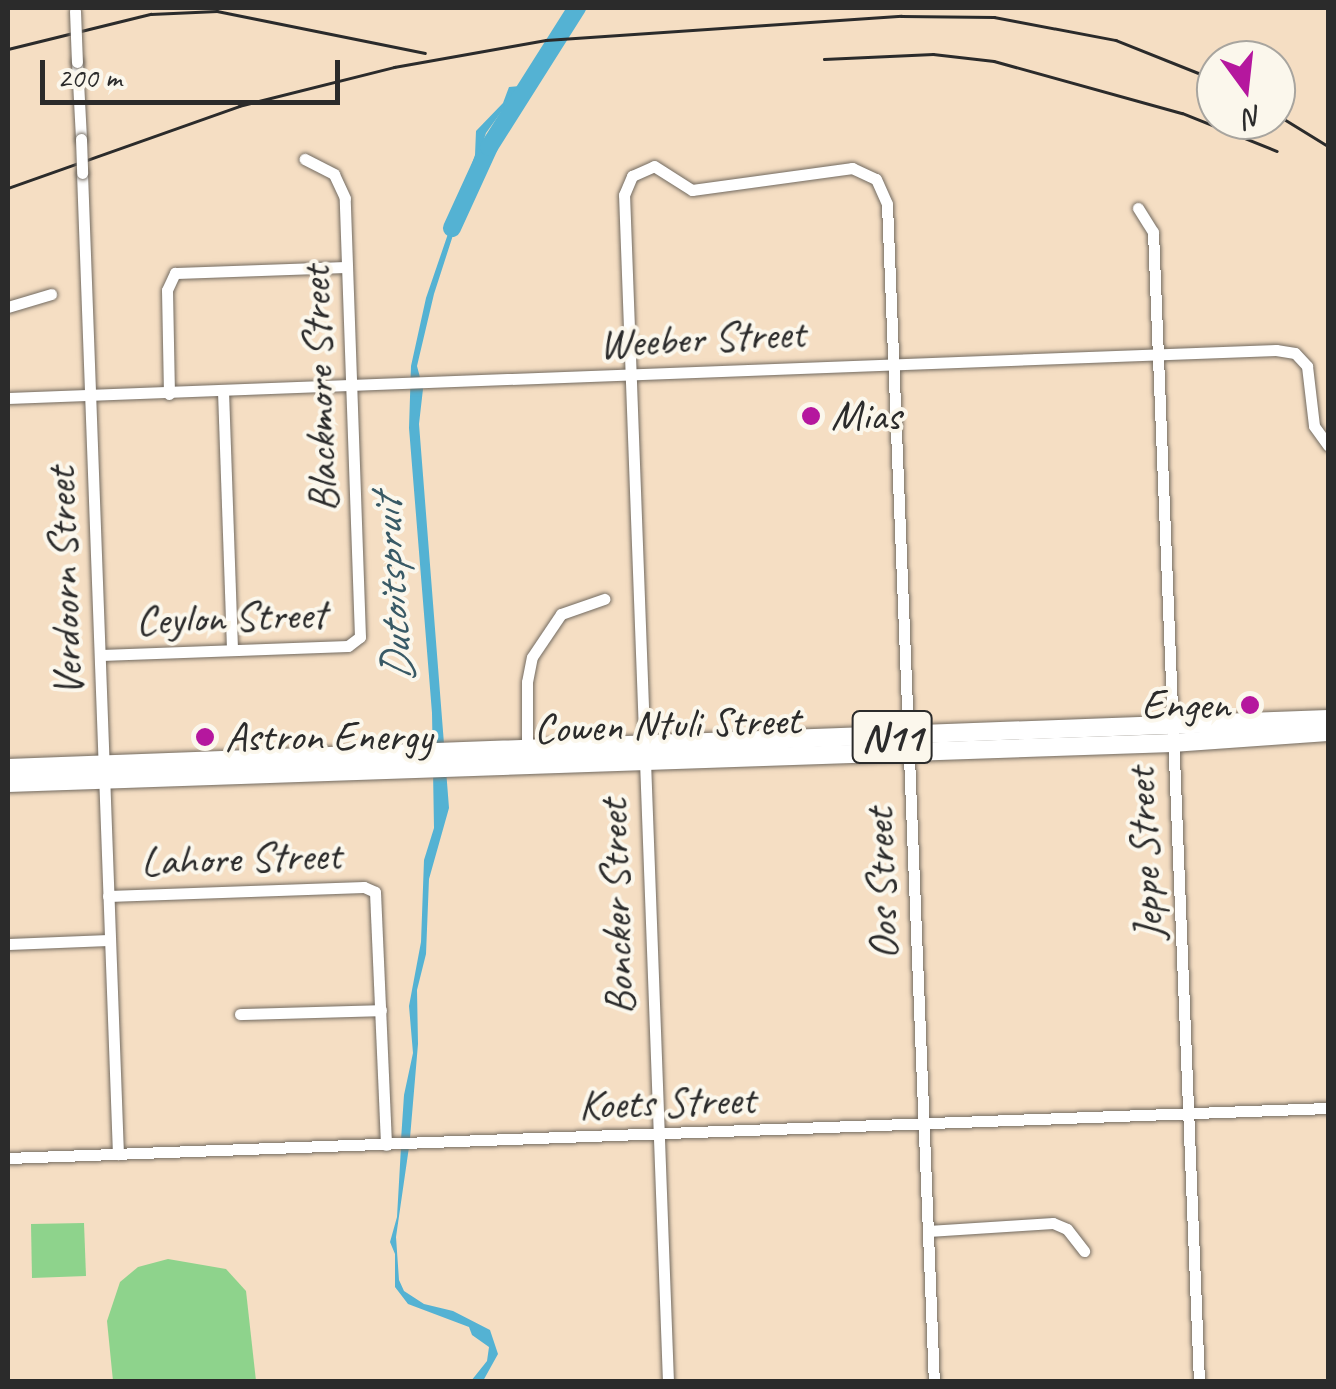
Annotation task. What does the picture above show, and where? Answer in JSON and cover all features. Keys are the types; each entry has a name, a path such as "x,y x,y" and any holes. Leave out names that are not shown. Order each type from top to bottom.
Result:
{"highway":[{"name":"Cowen Ntuli Street","path":"1172,734 1328,720"},
{"name":"Cowen Ntuli Street","path":"8,783 105,772 1172,734 1328,732"},
{"name":"Cowen Ntuli Street","path":"456,760 526,750 645,754"},
{"name":"Cowen Ntuli Street","path":"8,768 105,772"}],"street":[{"name":"Verdoorn Street","path":"75,9 118,1154"},
{"name":"Blackmore Street","path":"304,159 334,174 343,190 354,386 360,637"},
{"name":"Oos Street","path":"625,191 637,171 654,166 692,190 852,168 876,179 887,204 934,1382"},
{"name":"Boncker Street","path":"625,191 668,1382"},
{"name":"Jeppe Street","path":"1138,208 1153,232 1160,356 1199,1382"},
{"path":"169,394 171,276 189,270 347,268"},
{"path":"8,308 51,294"},
{"name":"Weeber Street","path":"8,398 632,376 896,362 1295,353 1307,366 1314,426 1328,446"},
{"path":"223,390 232,650"},
{"path":"526,750 527,682 532,657 561,614 604,599"},
{"name":"Ceylon Street","path":"101,655 348,646 360,637"},
{"name":"Lahore Street","path":"108,896 364,888 375,892 380,1010"},
{"path":"8,944 109,940"},
{"path":"240,1014 380,1010 391,1145"},
{"name":"Koets Street","path":"8,1158 1328,1108"},
{"path":"928,1231 1054,1223 1067,1229 1084,1251"}],"green space":[{"path":"84,1223 86,1276 32,1278 31,1224"},
{"path":"168,1259 226,1269 246,1291 256,1381 113,1381 107,1321 120,1282 138,1267"}],"water":[{"path":"520,86 486,133 434,294 417,366 423,389 419,424 449,808 429,879 426,954 417,990 418,1044 410,1138 401,1140 404,1095 413,1053 409,1006 421,942 424,860 434,828 432,713 409,428 411,366 426,298 475,155 476,131 503,103 509,87"},
{"path":"401,1147 409,1147 396,1237 399,1280 404,1291 424,1304 453,1311 490,1330 498,1354 483,1381 471,1381 487,1361 489,1347 472,1335 469,1327 408,1304 395,1287 395,1254 390,1242 397,1217"}],"waterway":[{"name":"Dutoitspruit","path":"452,228 489,147 577,8"}],"railway":[{"path":"8,49 151,14 217,11 425,53"},
{"path":"8,188 239,106 394,67 546,40 901,16 994,17 1116,40 1196,72"},
{"path":"824,59 933,54 994,61 1182,113 1277,151"},
{"path":"1296,126 1328,146"}],"place":[{"name":"Mias","path":"811,416"},
{"name":"Engen","path":"1250,705"},
{"name":"Astron Energy","path":"205,737"}]}
